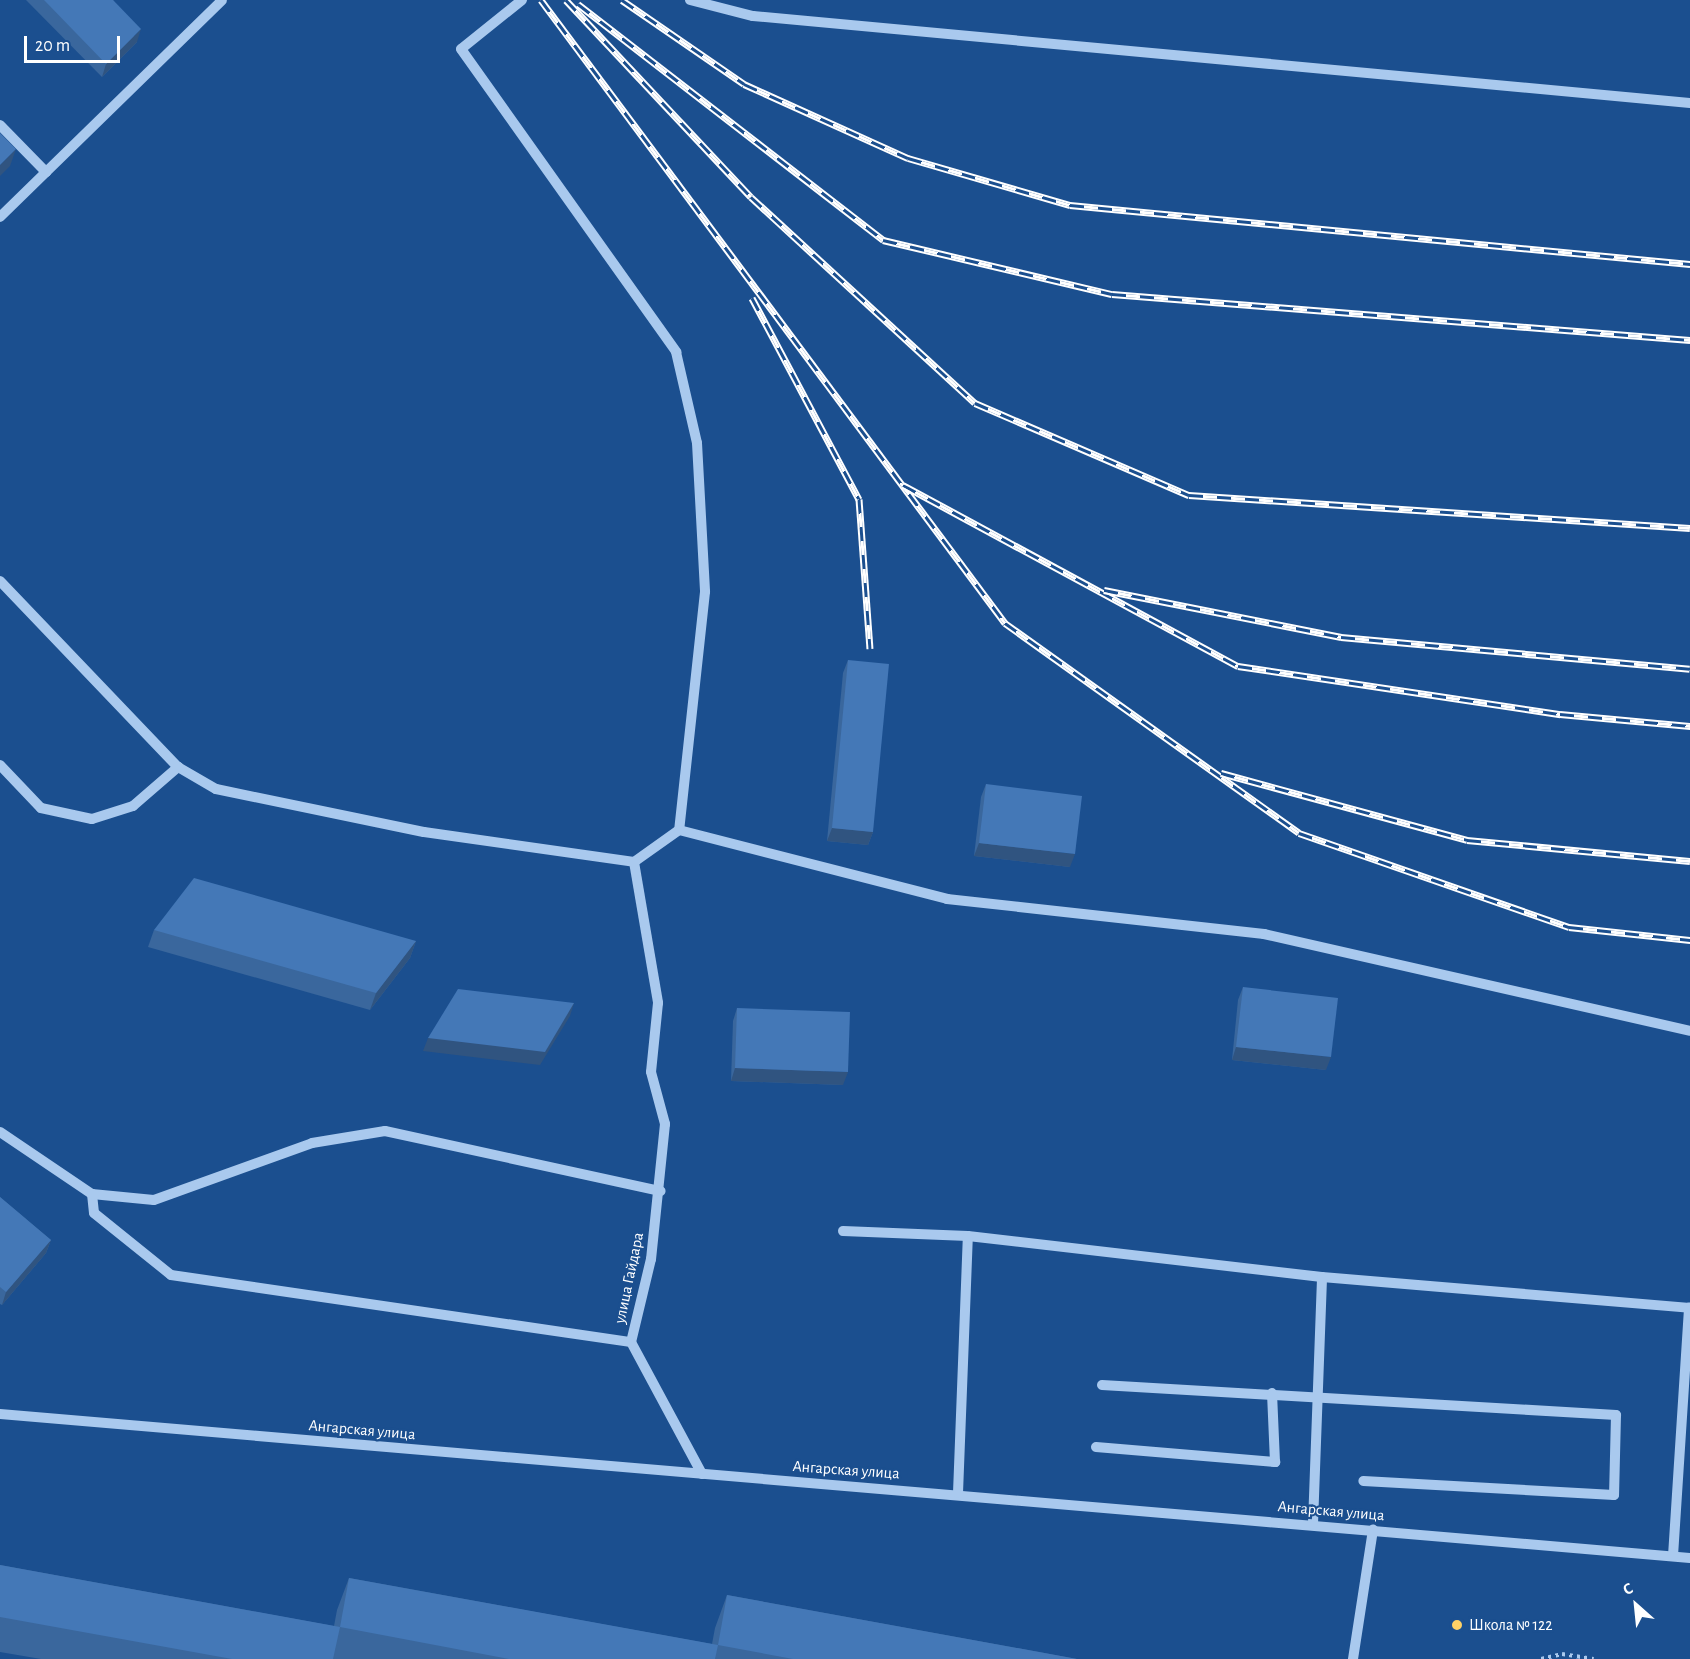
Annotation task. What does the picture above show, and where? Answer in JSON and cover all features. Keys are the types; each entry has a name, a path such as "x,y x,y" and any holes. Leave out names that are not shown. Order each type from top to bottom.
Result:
{"street":[{"path":"0,217 222,0"},
{"path":"0,581 178,767 216,789 424,832 634,862 679,830 705,592 697,443 676,352 460,49 522,0"},
{"path":"690,0 753,16 1690,103"},
{"path":"0,125 46,172"},
{"path":"0,765 41,808 92,819 133,807 178,767"},
{"path":"679,830 947,899 1264,934 1690,1031"},
{"name":"улица Гайдара","path":"634,862 658,1003 651,1072 665,1124 661,1191 631,1342 702,1474"},
{"path":"0,1132 92,1194 154,1200 312,1143 385,1131 661,1191"},
{"path":"92,1194 94,1213 171,1275 631,1342"},
{"path":"843,1231 968,1236 1322,1277 1689,1308 1673,1556"},
{"path":"958,1493 968,1236"},
{"path":"1313,1524 1322,1277"},
{"path":"1102,1384 1616,1415 1614,1495 1363,1481"},
{"path":"1095,1447 1275,1462 1272,1394"},
{"name":"Ангарская улица","path":"0,1414 702,1474 958,1493 1690,1558"},
{"path":"1353,1659 1373,1530"}],"path":[{"path":"1541,1659 1562,1654 1594,1659"}],"building":[{"path":"44,0 113,0 141,29 106,64"},
{"path":"0,133 16,149 0,165"},
{"path":"848,660 889,664 873,832 832,828"},
{"path":"986,784 1082,796 1075,854 979,843"},
{"path":"194,878 416,941 376,993 154,930"},
{"path":"1243,987 1338,998 1331,1057 1236,1047"},
{"path":"458,989 574,1003 545,1052 428,1038"},
{"path":"737,1008 850,1012 848,1072 735,1068"},
{"path":"0,1197 51,1240 6,1292 0,1287"},
{"path":"0,1565 340,1627 333,1659 232,1659 0,1617"},
{"path":"349,1578 718,1645 715,1659 509,1659 340,1627"},
{"path":"727,1595 1077,1659 793,1659 718,1645"}],"railway":[{"path":"541,0 1005,623 1299,833 1569,927 1690,940"},
{"path":"566,0 751,197 975,403 1189,495 1690,528"},
{"path":"622,0 744,84 908,158 1070,205 1690,264"},
{"path":"578,4 883,240 1112,294 1690,340"},
{"path":"752,298 859,499 870,649"},
{"path":"903,485 1238,666 1560,714 1690,726"},
{"path":"1104,590 1341,637 1690,669"},
{"path":"1221,773 1467,840 1690,861"}],"place":[{"name":"Школа № 122","path":"1457,1625"}]}
